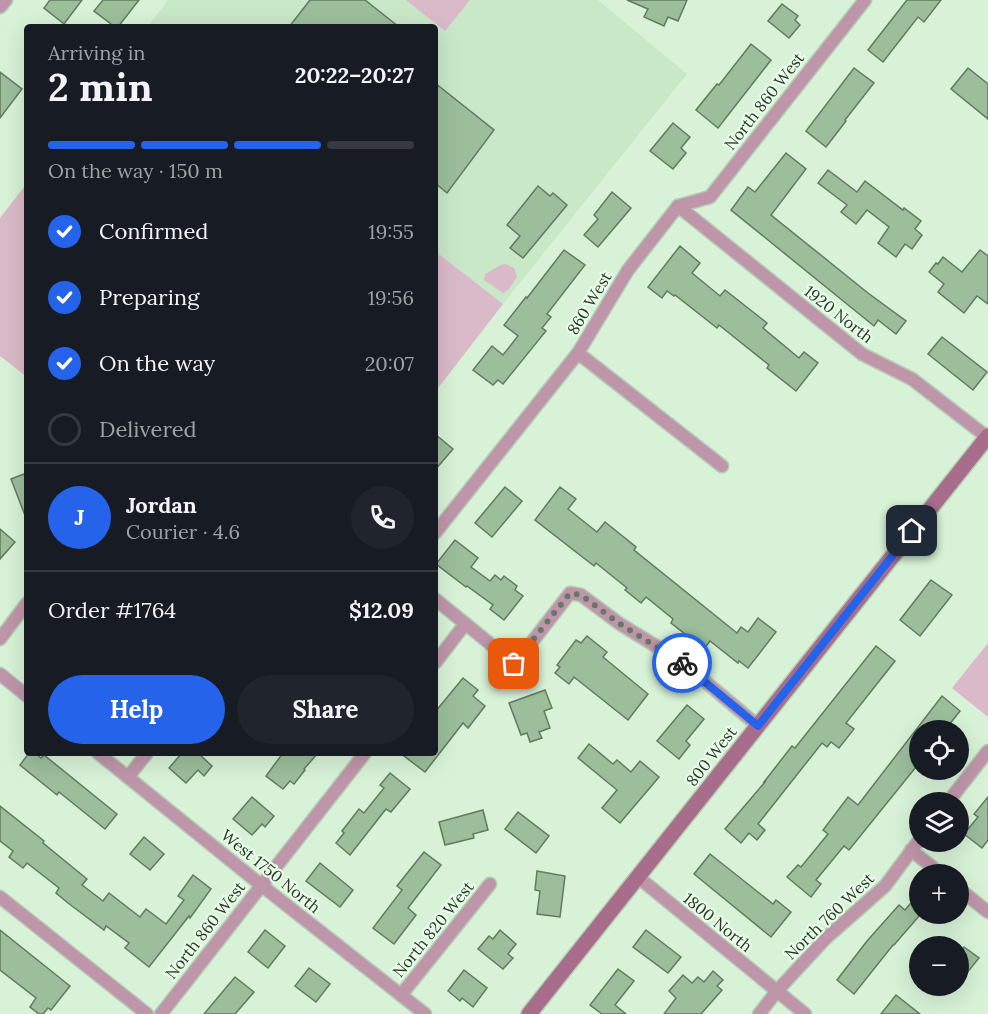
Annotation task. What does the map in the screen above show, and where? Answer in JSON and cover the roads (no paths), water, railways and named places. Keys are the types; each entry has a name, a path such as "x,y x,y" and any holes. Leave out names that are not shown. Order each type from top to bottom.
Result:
{"street":[{"path":"0,8 6,0"},
{"name":"North 860 West","path":"678,206 710,197 865,0"},
{"name":"860 West","path":"438,529 578,353 628,270 678,206"},
{"name":"1920 North","path":"678,206 862,354 912,379 987,436"},
{"path":"578,353 722,466"},
{"name":"800 West","path":"529,1014 987,436"},
{"path":"438,602 514,664 570,593 581,595 620,624 682,662 758,726"},
{"path":"0,639 24,607"},
{"path":"438,659 465,624"},
{"path":"0,674 24,694"},
{"path":"956,792 988,751"},
{"name":"West 1750 North","path":"102,756 425,1014"},
{"path":"128,777 145,756"},
{"name":"North 860 West","path":"161,1014 362,756"},
{"name":"North 760 West","path":"759,1014 826,938 885,886 910,852"},
{"path":"914,852 928,864"},
{"name":"1800 North","path":"638,878 805,1014"},
{"name":"North 820 West","path":"401,995 490,884"},
{"path":"0,897 147,1014"},
{"path":"969,897 988,912"}]}
